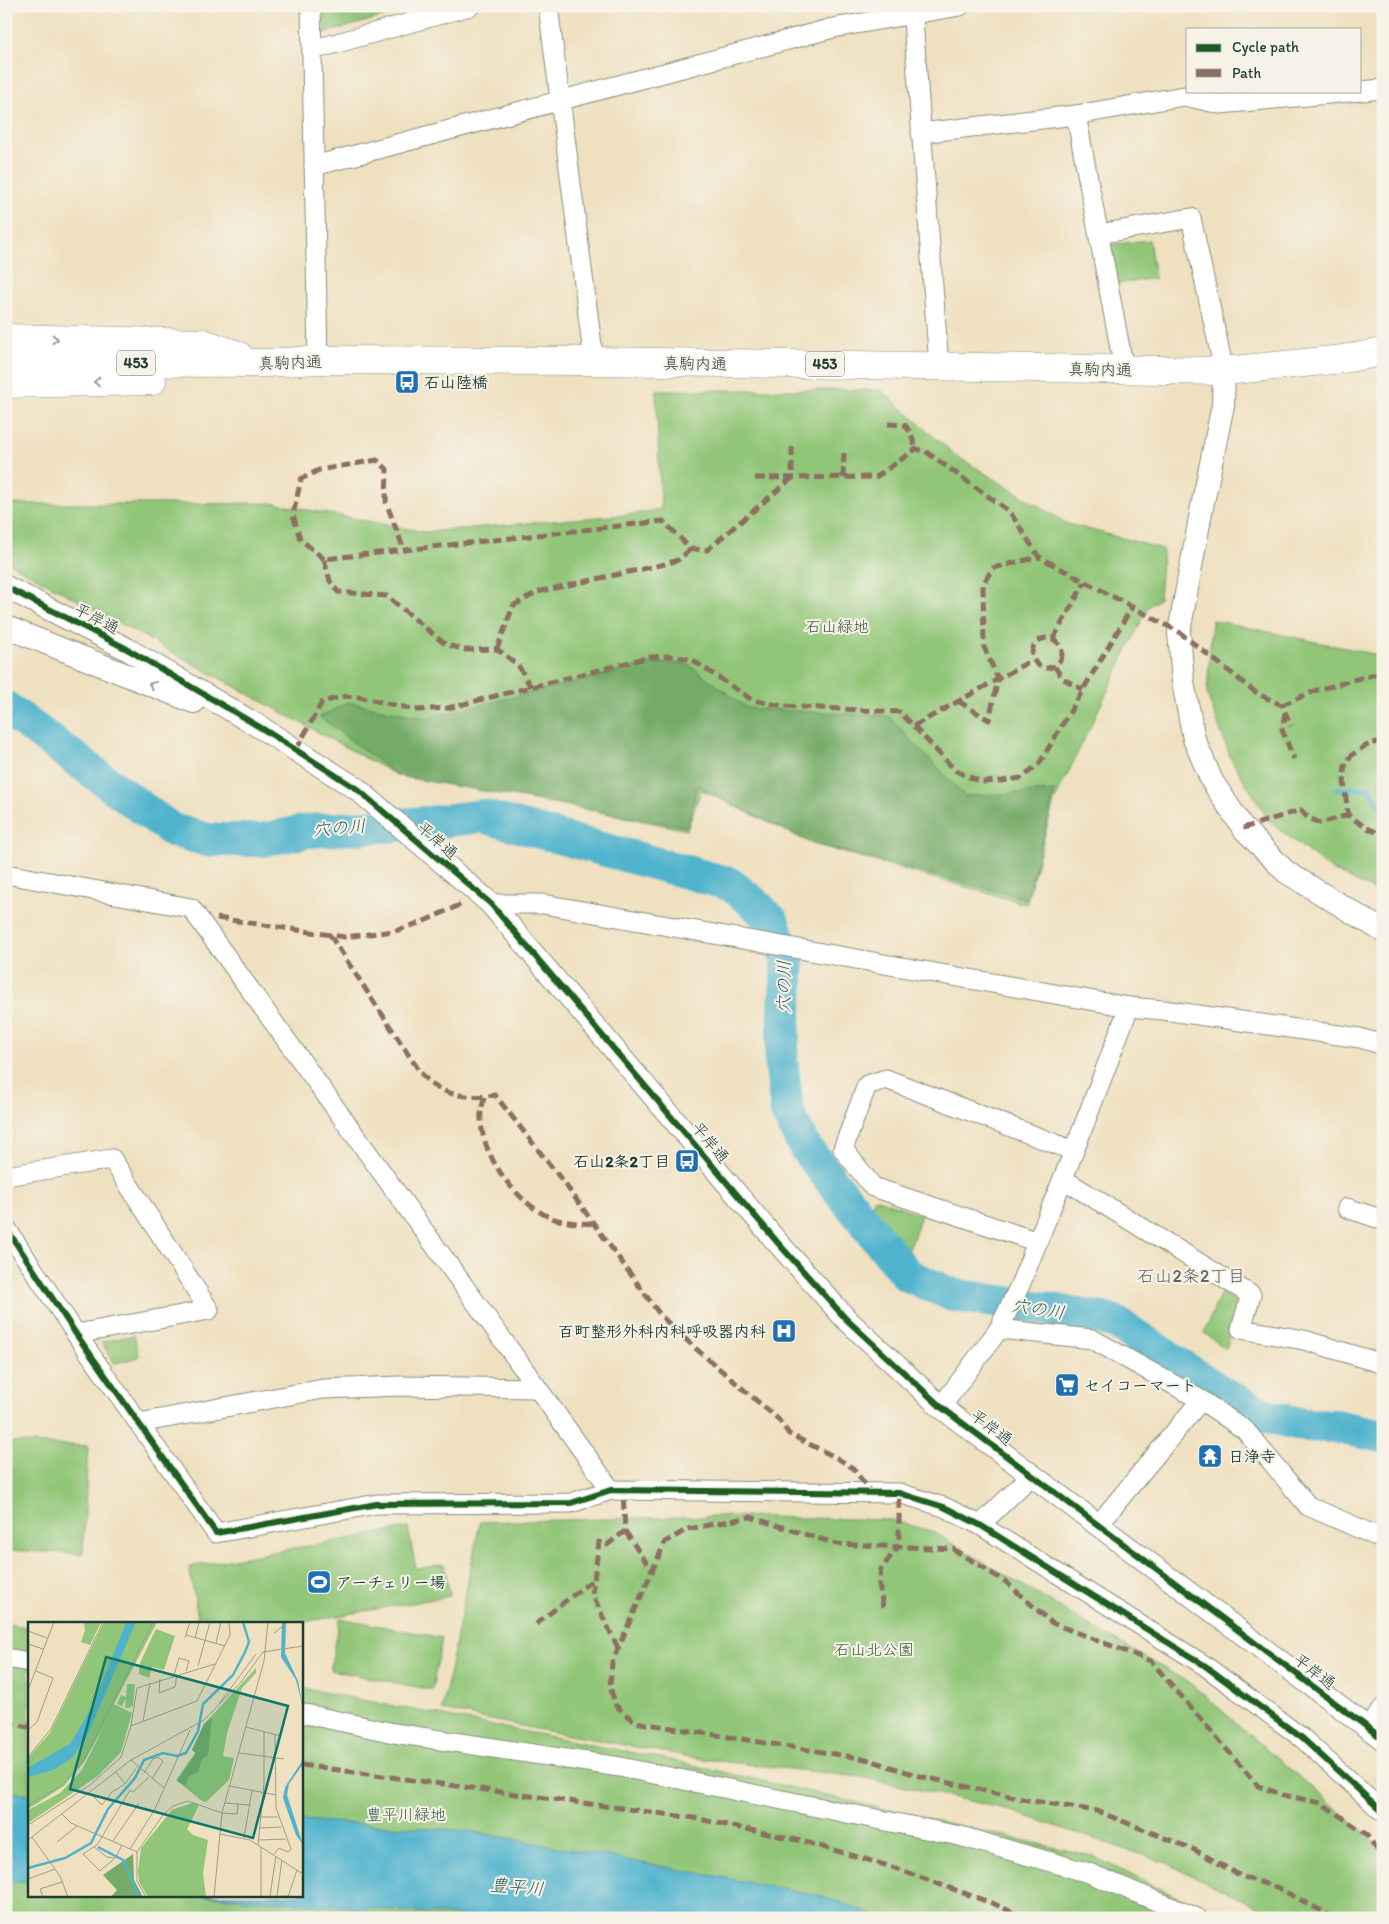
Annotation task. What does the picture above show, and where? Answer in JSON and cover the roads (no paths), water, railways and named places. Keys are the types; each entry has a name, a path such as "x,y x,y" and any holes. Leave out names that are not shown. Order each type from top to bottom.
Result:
{"highway":[{"path":"6,338 203,343 266,363"},
{"name":"真駒内通","path":"6,362 594,361 1224,371 1343,359 1383,352"},
{"path":"6,384 200,380 266,363"}],"street":[{"path":"311,6 318,360"},
{"path":"312,50 470,6"},
{"path":"548,6 594,361"},
{"path":"314,166 833,28 913,10 960,6"},
{"path":"913,10 938,366"},
{"path":"1362,91 1383,89"},
{"path":"921,133 1076,115 1184,96 1220,104 1350,92"},
{"path":"1076,115 1124,369"},
{"path":"1098,234 1191,218 1224,371 1223,405 1179,632 1183,682 1194,739 1212,781 1243,828 1286,872 1383,931"},
{"name":"平岸通","path":"6,587 127,649 263,729 357,789 491,904 778,1243 846,1320 941,1406 1376,1734"},
{"name":"平岸通","path":"6,627 263,729"},
{"path":"6,874 191,908 611,1490"},
{"path":"491,904 543,904 1129,1007 1163,1010 1360,1038 1383,1045"},
{"path":"941,1406 1002,1323 1020,1285 1129,1007"},
{"path":"1038,1242 873,1186 842,1150 867,1085 886,1079 1074,1151"},
{"path":"6,1176 112,1158 209,1310 76,1334"},
{"path":"1063,1179 1251,1295 1241,1329 1304,1340 1383,1364"},
{"path":"1347,1208 1383,1220"},
{"path":"6,1228 76,1334 216,1533 377,1504 571,1503 611,1490 899,1493 944,1507 980,1525 1204,1665 1302,1738 1383,1812"},
{"path":"1002,1323 1092,1339 1201,1400 1245,1430 1308,1506 1383,1539"},
{"path":"139,1423 323,1389 400,1386 536,1388"},
{"path":"1098,1525 1201,1400"},
{"path":"980,1525 1032,1475"},
{"path":"6,1658 28,1662"},
{"path":"1376,1734 1383,1708"},
{"path":"302,1713 394,1733 620,1767 960,1836 1089,1873 1196,1918"}],"water":[{"path":"6,1791 28,1794 28,1883 6,1881"},
{"name":"豊平川","path":"302,1820 470,1831 823,1896 881,1918 493,1918 206,1896 302,1896"}],"waterway":[{"name":"穴の川","path":"6,708 172,830 208,840 262,840 308,831 428,823 482,816 730,884 754,903 772,921 787,959 781,1059 787,1112 806,1149 907,1275 953,1295 1113,1321 1227,1396 1267,1416 1304,1425 1334,1426 1383,1436"},
{"path":"1336,789 1371,789 1373,797 1383,808"}],"place":[{"name":"石山陸橋","path":"407,382"},
{"name":"石山2条2丁目","path":"687,1161"},
{"name":"百町整形外科内科呼吸器内科","path":"784,1331"},
{"name":"セイコーマート","path":"1067,1385"},
{"name":"日浄寺","path":"1210,1456"},
{"name":"アーチェリー場","path":"319,1582"}],"district":[{"name":"石山2条2丁目","path":"1191,1276"}],"park label":[{"name":"石山緑地","path":"837,626"},
{"name":"石山北公園","path":"874,1649"},
{"name":"豊平川緑地","path":"406,1814"}]}
